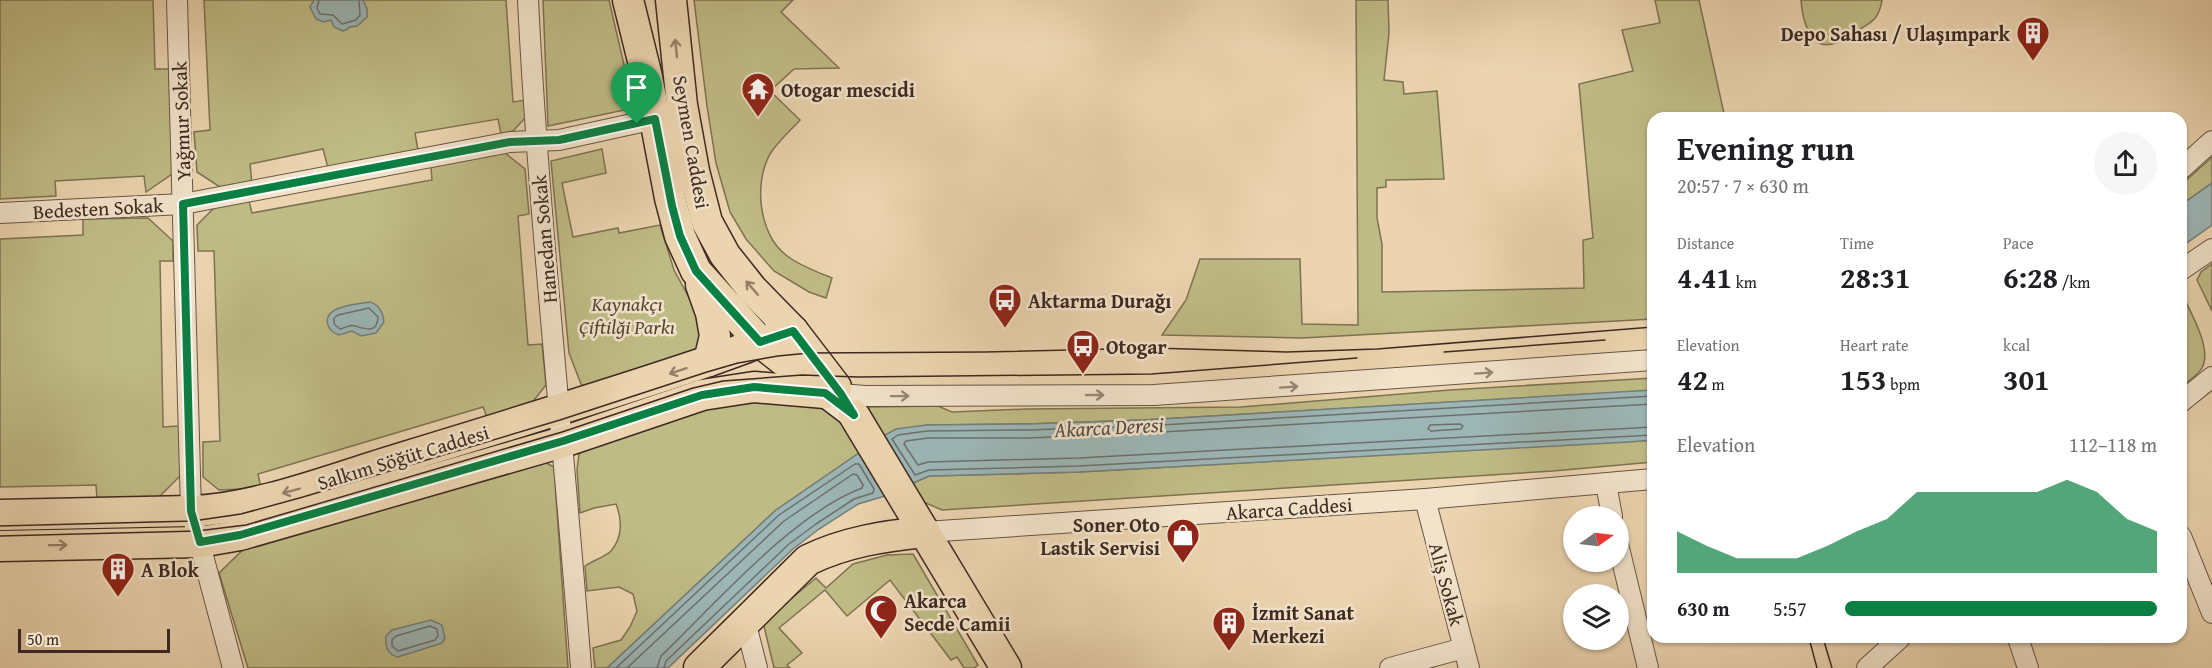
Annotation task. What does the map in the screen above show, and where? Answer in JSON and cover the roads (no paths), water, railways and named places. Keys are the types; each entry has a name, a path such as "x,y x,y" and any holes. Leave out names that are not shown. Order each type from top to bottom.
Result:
{"main road":[{"name":"Seymen Caddesi","path":"628,0 672,206 680,236 696,271 760,342 840,401"},
{"name":"Seymen Caddesi","path":"671,0 682,105 694,171 707,222 725,255 793,331 840,401 917,520 1006,668"},
{"path":"696,271 711,314 715,336 709,361"},
{"name":"Salkım Söğüt Caddesi","path":"0,515 191,511 238,505 298,490 560,409 793,331"},
{"path":"0,546 200,542 240,535 563,441 702,395 754,387 840,401"},
{"path":"699,668 808,560 917,520"}],"street":[{"name":"Yağmur Sokak","path":"177,0 191,511 233,668"},
{"name":"Hanedan Sokak","path":"528,0 535,141 563,441 581,668"},
{"name":"Bedesten Sokak","path":"0,213 183,204 510,142 559,140 655,119"},
{"path":"2187,164 2212,141"},
{"path":"2187,266 2212,249"},
{"path":"840,401 861,396 1154,395 1647,360"},
{"path":"2187,397 2212,377"},
{"name":"Akarca Caddesi","path":"917,520 1425,499 1647,480"},
{"path":"1606,484 1610,506"},
{"name":"Aliş Sokak","path":"1425,499 1469,668"},
{"path":"2187,551 2212,613"},
{"path":"1625,572 1648,668"},
{"path":"745,621 757,668"},
{"path":"1867,668 1894,643"},
{"path":"2020,643 2028,668"},
{"path":"1390,668 1464,648"}],"water":[{"path":"314,0 363,0 367,9 367,17 357,26 343,31 334,27 331,20 324,22 316,19 310,7"},
{"path":"2212,183 2212,225 2187,243 2187,201"},
{"path":"370,302 379,307 384,319 376,333 361,336 352,331 339,335 330,329 328,319 335,310"},
{"name":"Akarca Deresi","path":"1647,390 1647,440 1629,442 1079,472 929,476 911,484 883,436 896,429 927,425 1144,420"},
{"path":"859,453 885,496 858,504 793,549 668,668 607,668 776,510"},
{"path":"431,620 442,625 445,638 442,643 398,657 389,652 386,647 386,636 392,630"}],"tram line":[{"path":"0,526 193,521 241,514 560,420 707,372 738,363 778,356 809,353 1153,348 1287,352 1377,349 1647,327"},
{"path":"1444,352 1605,340"},
{"path":"0,536 197,531 246,525 562,432 693,388 723,381 802,375 858,377 1152,374 1357,358"},
{"path":"1810,643 1817,668"},
{"path":"1824,643 1832,668"}],"place":[{"name":"Depo Sahası / Ulaşımpark","path":"2033,62"},
{"name":"Otogar mescidi","path":"758,118"},
{"name":"Aktarma Durağı","path":"1005,329"},
{"name":"Otogar","path":"1083,375"},
{"name":"Soner Oto Lastik Servisi","path":"1183,564"},
{"name":"A Blok","path":"118,598"},
{"name":"Akarca Secde Camii","path":"881,640"},
{"name":"İzmit Sanat Merkezi","path":"1229,652"}],"park label":[{"name":"Kaynakçı Çiftilği Parkı","path":"627,314"}]}
